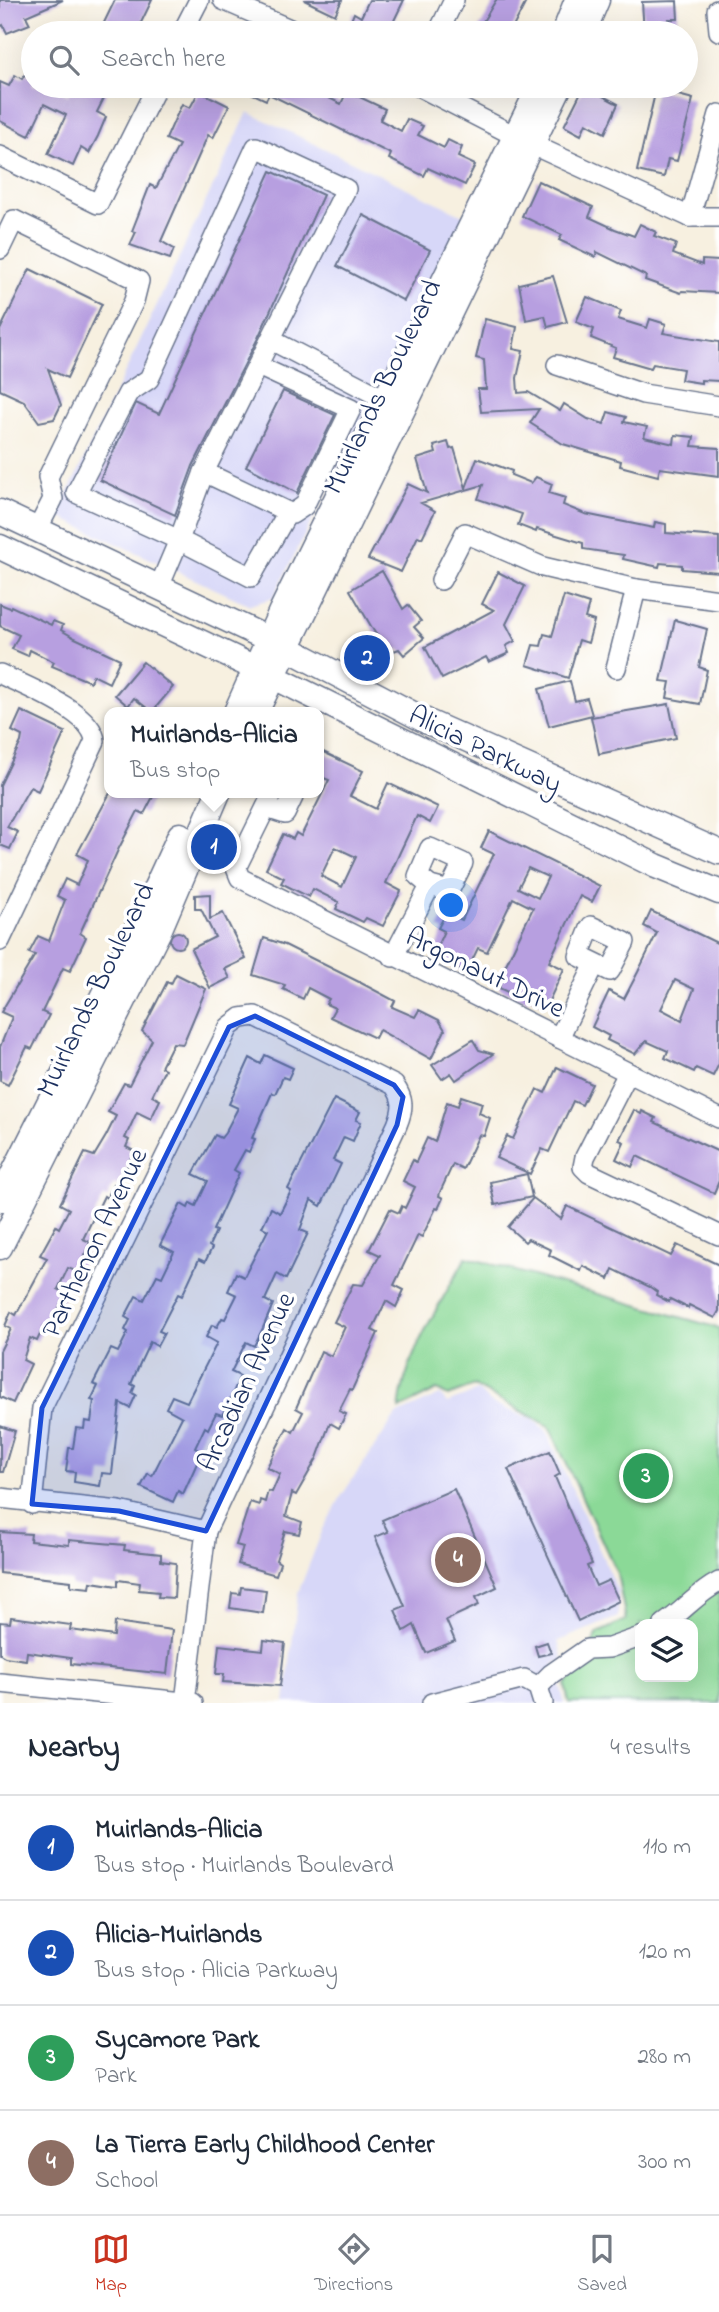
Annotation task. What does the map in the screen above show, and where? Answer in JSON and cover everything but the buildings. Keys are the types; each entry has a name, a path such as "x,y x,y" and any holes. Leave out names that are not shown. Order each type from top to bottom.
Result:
{"main road":[{"path":"569,21 577,0"},
{"path":"588,21 597,0"},
{"name":"Muirlands Boulevard","path":"525,140 537,98"},
{"name":"Muirlands Boulevard","path":"257,707 265,672 277,643 525,140 552,98"},
{"name":"Alicia Parkway","path":"0,512 277,643 428,722 719,852"},
{"name":"Alicia Parkway","path":"0,547 265,672 656,866 719,892"},
{"name":"Muirlands Boulevard","path":"240,707 265,672"},
{"name":"Muirlands Boulevard","path":"0,1200 141,922 198,798"},
{"name":"Muirlands Boulevard","path":"0,1247 17,1167 159,931 216,798"}],"street":[{"path":"189,21 199,0"},
{"path":"223,0 271,21"},
{"path":"444,21 454,0"},
{"path":"717,10 719,31"},
{"path":"0,156 98,204 151,98"},
{"path":"442,98 690,217 719,217"},
{"path":"690,217 719,114"},
{"path":"159,587 180,540 204,472 346,189 256,148 149,379 128,393 76,493 180,540 251,577 288,512"},
{"path":"0,250 15,220 139,281 134,301 48,477 53,499 37,530"},
{"path":"271,340 395,405"},
{"path":"557,365 643,394 719,406"},
{"path":"204,472 292,514 304,506 351,409 258,366"},
{"path":"441,580 465,533 543,567 636,589 719,600"},
{"path":"616,668 636,589"},
{"path":"0,674 79,715 91,728 95,741 0,941"},
{"path":"270,800 285,814 293,798"},
{"name":"Argonaut Drive","path":"270,800 236,868 240,878 719,1118"},
{"path":"393,957 430,886"},
{"path":"559,1038 594,966"},
{"name":"Parthenon Avenue","path":"32,1504 42,1408 229,1027 241,1018 255,1016 394,1084 403,1097"},
{"path":"628,1073 585,1157 583,1167 589,1173 719,1235"},
{"name":"Arcadian Avenue","path":"189,1702 205,1531 397,1125 403,1110 403,1097"},
{"path":"0,1498 32,1504 119,1511 205,1531"},
{"path":"671,1619 696,1594 719,1582"},
{"path":"432,1703 524,1679 540,1695 587,1649 609,1648 635,1639"},
{"path":"0,1683 189,1702"}],"highlighted area":[{"path":"255,1016 394,1085 403,1097 397,1125 206,1531 119,1511 32,1504 42,1408 229,1027"}],"shaded area":[{"path":"248,112 465,216 273,598 250,605 57,516"},
{"path":"478,1391 493,1404 532,1419 546,1430 618,1591 618,1617 558,1641 563,1660 554,1664 565,1703 285,1703 298,1593 323,1529 342,1495 396,1415 440,1395 447,1403"}],"green space":[{"path":"466,1257 719,1328 719,1703 569,1703 565,1685 582,1663 598,1633 626,1620 617,1573 549,1426 474,1386 448,1396 437,1390 399,1409 408,1369 435,1312"}],"place":[{"name":"Alicia-Muirlands","path":"367,658"},
{"name":"Muirlands-Alicia","path":"214,847"},
{"name":"Sycamore Park","path":"646,1476"},
{"name":"La Tierra Early Childhood Center","path":"458,1560"}]}
